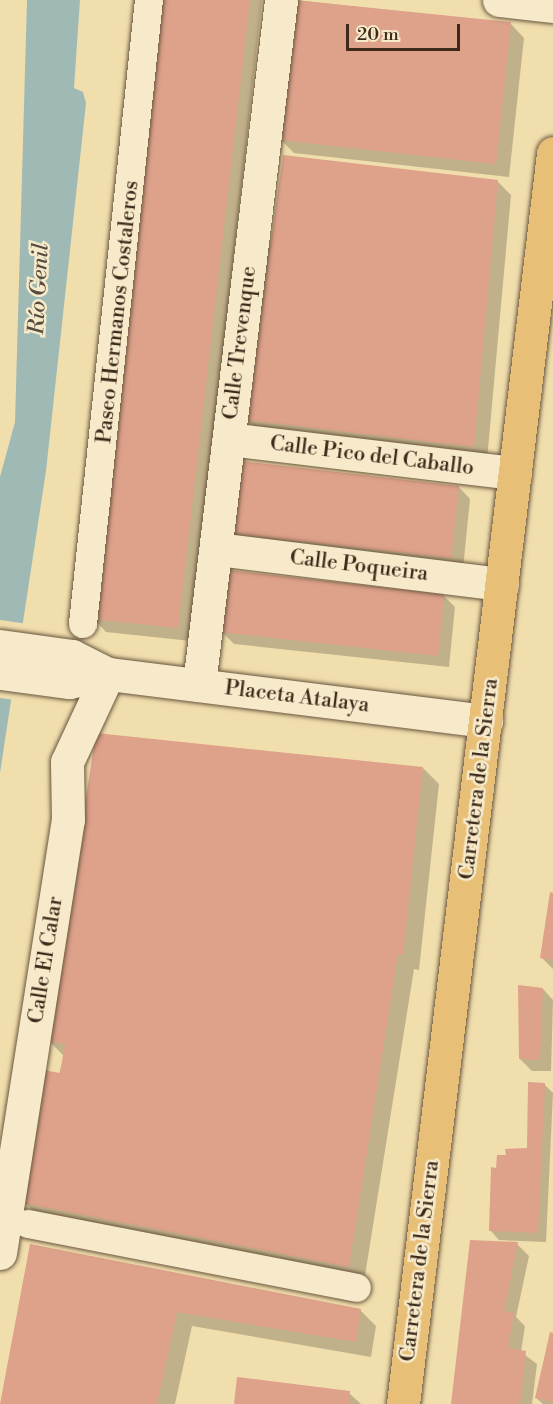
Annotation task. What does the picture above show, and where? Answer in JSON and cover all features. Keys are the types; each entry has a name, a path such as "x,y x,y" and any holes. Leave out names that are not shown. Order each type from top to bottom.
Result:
{"main road":[{"name":"Carretera de la Sierra","path":"403,1404 553,153"}],"street":[{"name":"Paseo Hermanos Costaleros","path":"83,624 149,0"},
{"name":"Calle Trevenque","path":"199,685 281,0"},
{"path":"499,0 553,6"},
{"name":"Calle Pico del Caballo","path":"229,439 515,473"},
{"name":"Calle Poqueira","path":"216,549 502,584"},
{"path":"0,646 71,669"},
{"path":"0,673 71,669"},
{"name":"Placeta Atalaya","path":"71,669 486,721"},
{"name":"Calle El Calar","path":"0,1253 68,820 67,762 108,674"},
{"path":"28,1224 357,1288"}],"water":[{"name":"Río Genil","path":"27,0 80,0 74,88 83,92 86,103 46,471 0,773 0,477 15,422"}],"pier":[{"path":"0,620 28,624 15,700 0,698"}],"building":[{"path":"157,0 250,0 178,628 91,619"},
{"path":"294,0 511,22 496,164 279,140"},
{"path":"283,155 498,180 474,447 246,420"},
{"path":"241,461 459,486 451,558 234,534"},
{"path":"227,570 444,594 438,656 220,632"},
{"path":"96,733 423,767 403,955 398,954 349,1267 22,1203 43,1070 60,1073 65,1044 48,1041"},
{"path":"550,892 553,893 553,960 540,958"},
{"path":"518,985 543,988 540,1060 519,1059"},
{"path":"528,1082 545,1083 538,1233 489,1231 491,1167 496,1168 497,1155 506,1155 505,1149 527,1148"},
{"path":"470,1240 518,1242 504,1311 514,1313 508,1348 526,1351 520,1404 451,1404"},
{"path":"30,1244 361,1309 356,1342 177,1312 157,1404 0,1404"},
{"path":"550,1332 553,1333 553,1402 535,1398"},
{"path":"237,1377 350,1391 349,1404 234,1404"}]}
